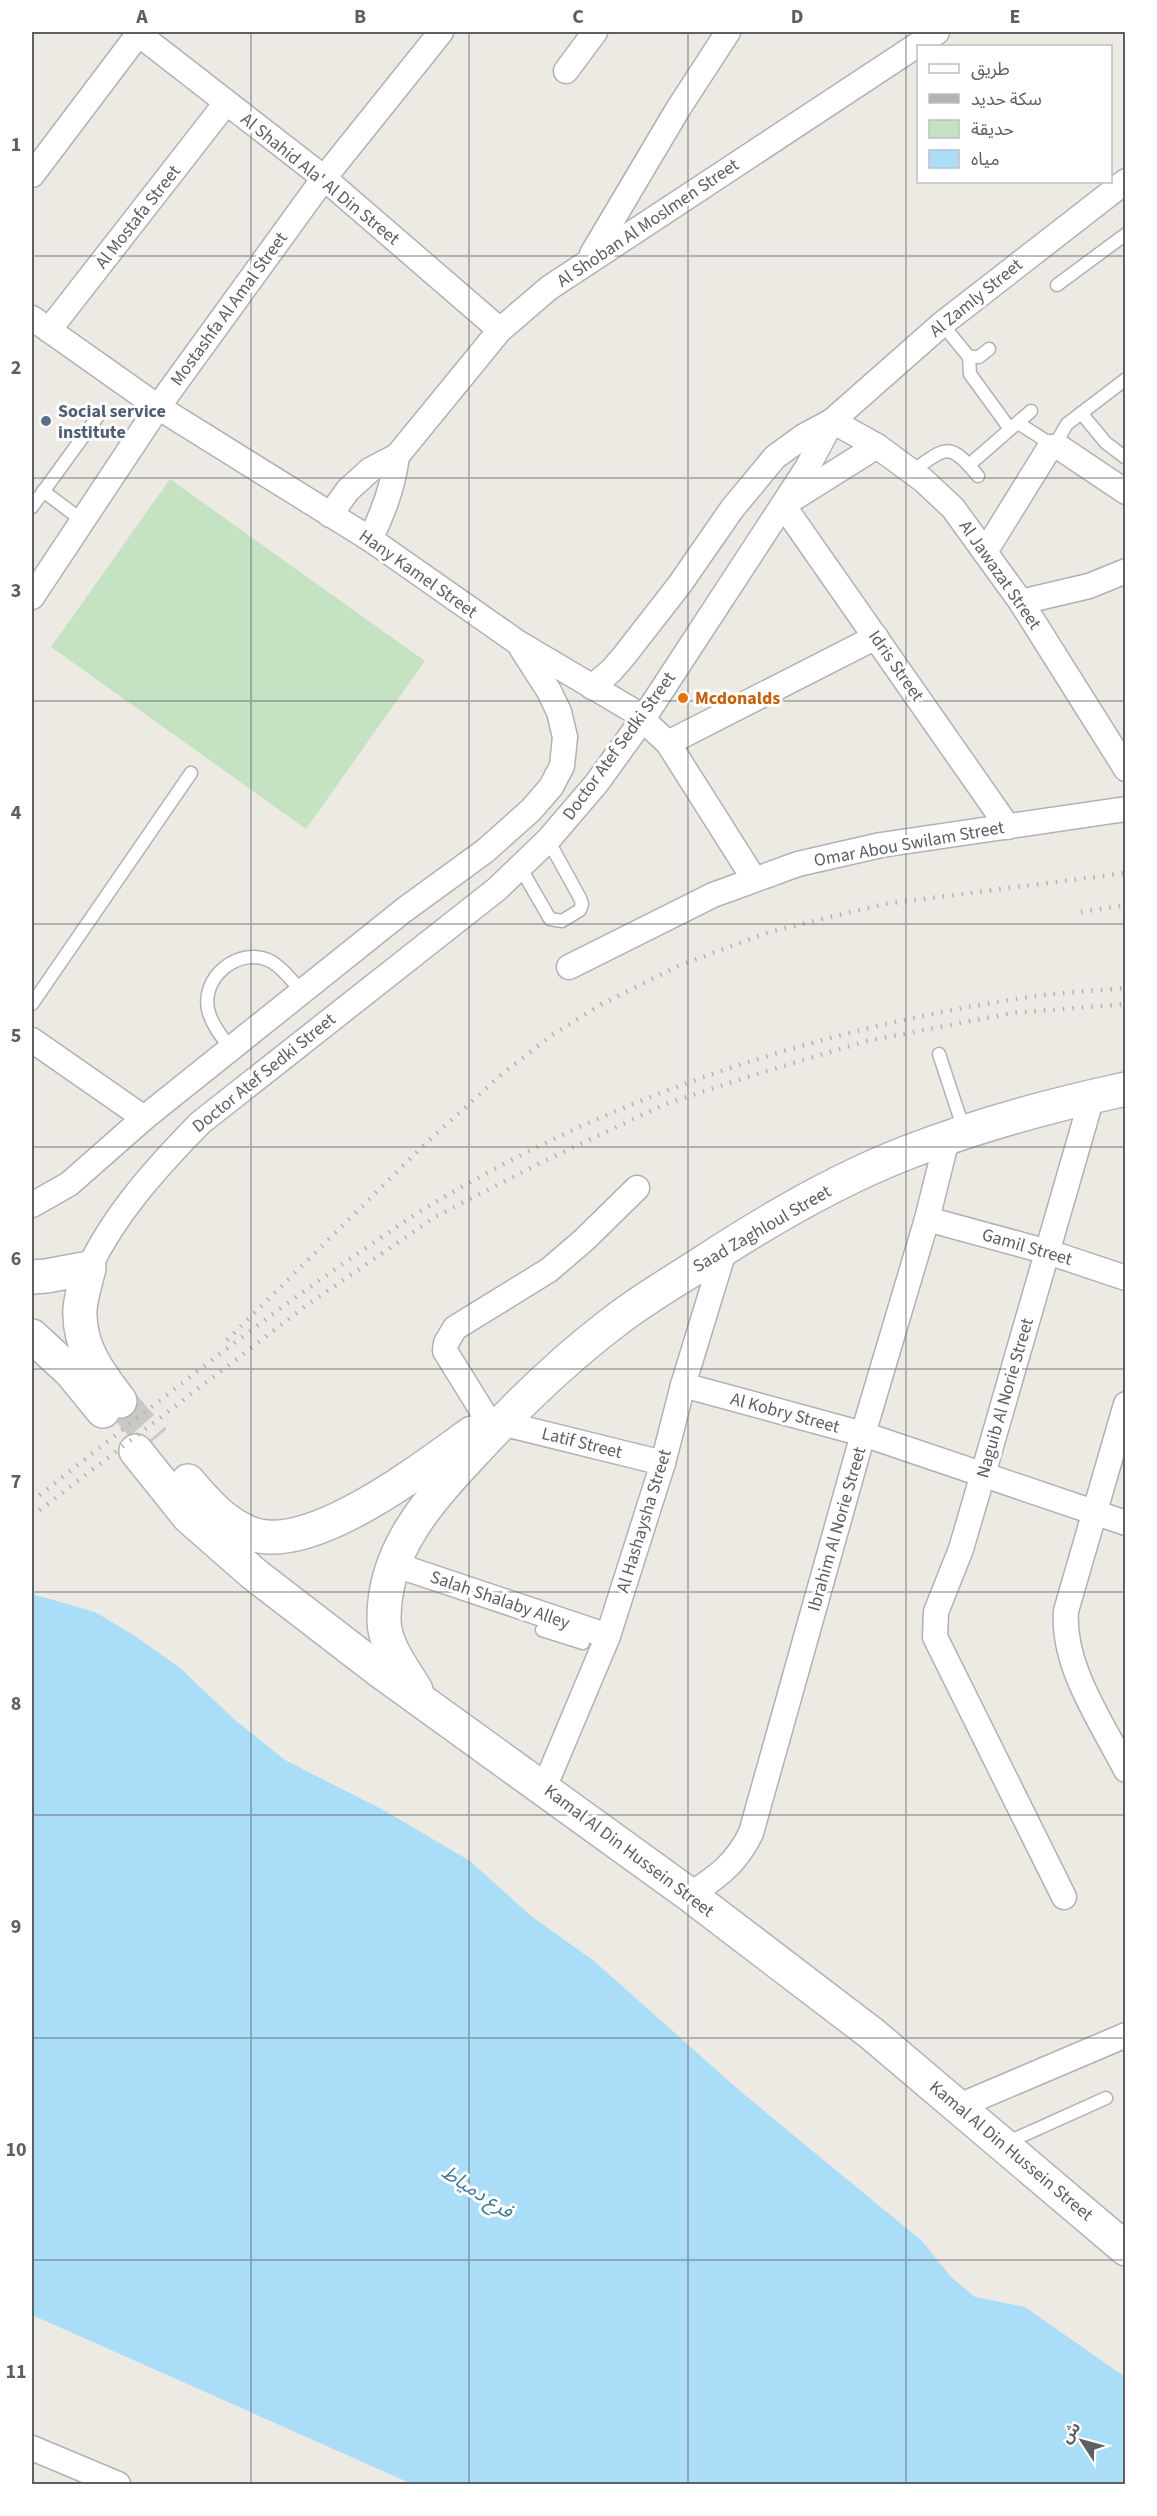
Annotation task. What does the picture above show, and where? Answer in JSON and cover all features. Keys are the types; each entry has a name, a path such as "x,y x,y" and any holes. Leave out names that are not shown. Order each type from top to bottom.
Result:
{"main road":[{"name":"Saad Zaghloul Street","path":"145,1446 210,1507 249,1533 270,1537 292,1535 322,1527 414,1474 495,1422 615,1320 725,1248 804,1200 906,1153 1011,1116 1125,1089"},
{"path":"32,1277 88,1268"},
{"name":"Doctor Atef Sedki Street","path":"32,1336 112,1407 81,1335 80,1309 88,1268"},
{"name":"Saad Zaghloul Street","path":"421,1699 392,1651 384,1624 385,1598 393,1564 417,1516 495,1422"},
{"name":"Kamal Al Din Hussein Street","path":"145,1446 189,1517 218,1544 326,1631 690,1895 871,2033 1125,2248"}],"street":[{"name":"Al Shahid Ala' Al Din Street","path":"138,32 324,178 500,330"},
{"path":"32,175 138,32"},
{"name":"Mostashfa Al Amal Street","path":"32,597 158,407 324,178 441,32"},
{"path":"566,71 595,32"},
{"path":"587,261 678,109 728,32"},
{"name":"Al Shoban Al Moslmen Street","path":"330,514 348,490 370,470 397,456 500,330 549,288 925,36"},
{"name":"Al Mostafa Street","path":"40,324 226,103"},
{"name":"Al Zamly Street","path":"832,421 942,324 1125,181"},
{"name":"Hany Kamel Street","path":"40,324 158,407 370,539 517,642 643,719 668,743 754,879"},
{"path":"592,687 624,656 680,584 732,509 775,457 804,436 832,421"},
{"name":"Al Jawazat Street","path":"832,421 877,446 912,471 953,508 1021,602 1125,769"},
{"name":"Doctor Atef Sedki Street","path":"88,1268 99,1246 134,1198 165,1159 200,1123 497,889 548,840 596,784 643,719 807,468 832,421"},
{"path":"783,505 877,446"},
{"path":"985,552 1047,450 1054,446 1125,492"},
{"path":"370,539 384,511 393,484 397,456"},
{"name":"Idris Street","path":"783,505 1008,827"},
{"path":"1021,602 1089,586 1125,571"},
{"path":"668,743 876,637"},
{"name":"Doctor Atef Sedki Street","path":"32,1205 69,1184 144,1118 404,910 485,852 531,810 552,787 562,766 565,737 559,711 549,691 517,642"},
{"name":"Omar Abou Swilam Street","path":"569,967 713,895 798,864 839,853 1125,809"},
{"path":"531,810 548,840"},
{"path":"32,1040 144,1118"},
{"name":"Naguib Al Norie Street","path":"1064,1897 935,1637 935,1623 936,1612 961,1549 1092,1096"},
{"name":"Ibrahim Al Norie Street","path":"690,1895 730,1866 743,1851 751,1833 863,1434 927,1219 956,1136"},
{"path":"495,1422 445,1351 450,1335 455,1328 549,1270 584,1240 637,1188"},
{"name":"Gamil Street","path":"927,1219 1048,1252 1125,1278"},
{"name":"Al Hashaysha Street","path":"544,1788 608,1636 663,1463 683,1385 725,1248"},
{"name":"Al Kobry Street","path":"683,1385 863,1434 1125,1522"},
{"path":"1125,1404 1066,1611 1064,1630 1068,1652 1077,1673 1125,1770"},
{"name":"Latif Street","path":"495,1422 663,1463"},
{"name":"Salah Shalaby Alley","path":"393,1564 574,1635 608,1636"},
{"path":"959,2106 1125,2035"},
{"path":"32,2448 118,2484"}],"lane":[{"path":"1057,285 1125,234"},
{"path":"942,324 969,357 970,374 1014,426 1054,446 1067,424 1125,379"},
{"path":"969,357 979,357 989,349"},
{"path":"969,465 1031,411"},
{"path":"32,507 101,412"},
{"path":"1081,413 1106,443 1125,458"},
{"path":"912,471 945,450 954,452 978,476"},
{"path":"43,491 83,522"},
{"path":"32,1004 191,773"},
{"path":"520,867 550,919 562,921 580,910 580,898 548,840"},
{"path":"231,1049 215,1028 208,1012 207,995 213,979 224,966 239,958 256,957 272,962 302,992"},
{"path":"939,1054 956,1136"},
{"path":"542,1630 574,1635"},
{"path":"1003,2144 1107,2098"}],"green space":[{"path":"170,479 425,661 306,829 51,647"}],"water":[{"name":"فرع دمياط","path":"32,1594 95,1612 135,1636 180,1668 235,1720 285,1760 385,1811 470,1861 531,1916 594,1961 740,2091 923,2242 950,2276 975,2297 1025,2307 1125,2377 1125,2484 412,2484 32,2315"}],"tunnel":[{"path":"120,1401 154,1440"}],"railway":[{"path":"227,1340 423,1146 502,1074 552,1035 602,1004 678,966 769,932 884,904 1126,873"},
{"path":"1081,912 1126,905"},
{"path":"32,1501 233,1344 357,1254 429,1206 497,1167 567,1133 712,1074 861,1030 1015,999 1126,988"},
{"path":"32,1516 307,1305 435,1217 538,1164 665,1104 867,1041 1012,1013 1126,1004"}],"place":[{"name":"Social service institute","path":"46,421"},
{"name":"Mcdonalds","path":"683,698"}]}
